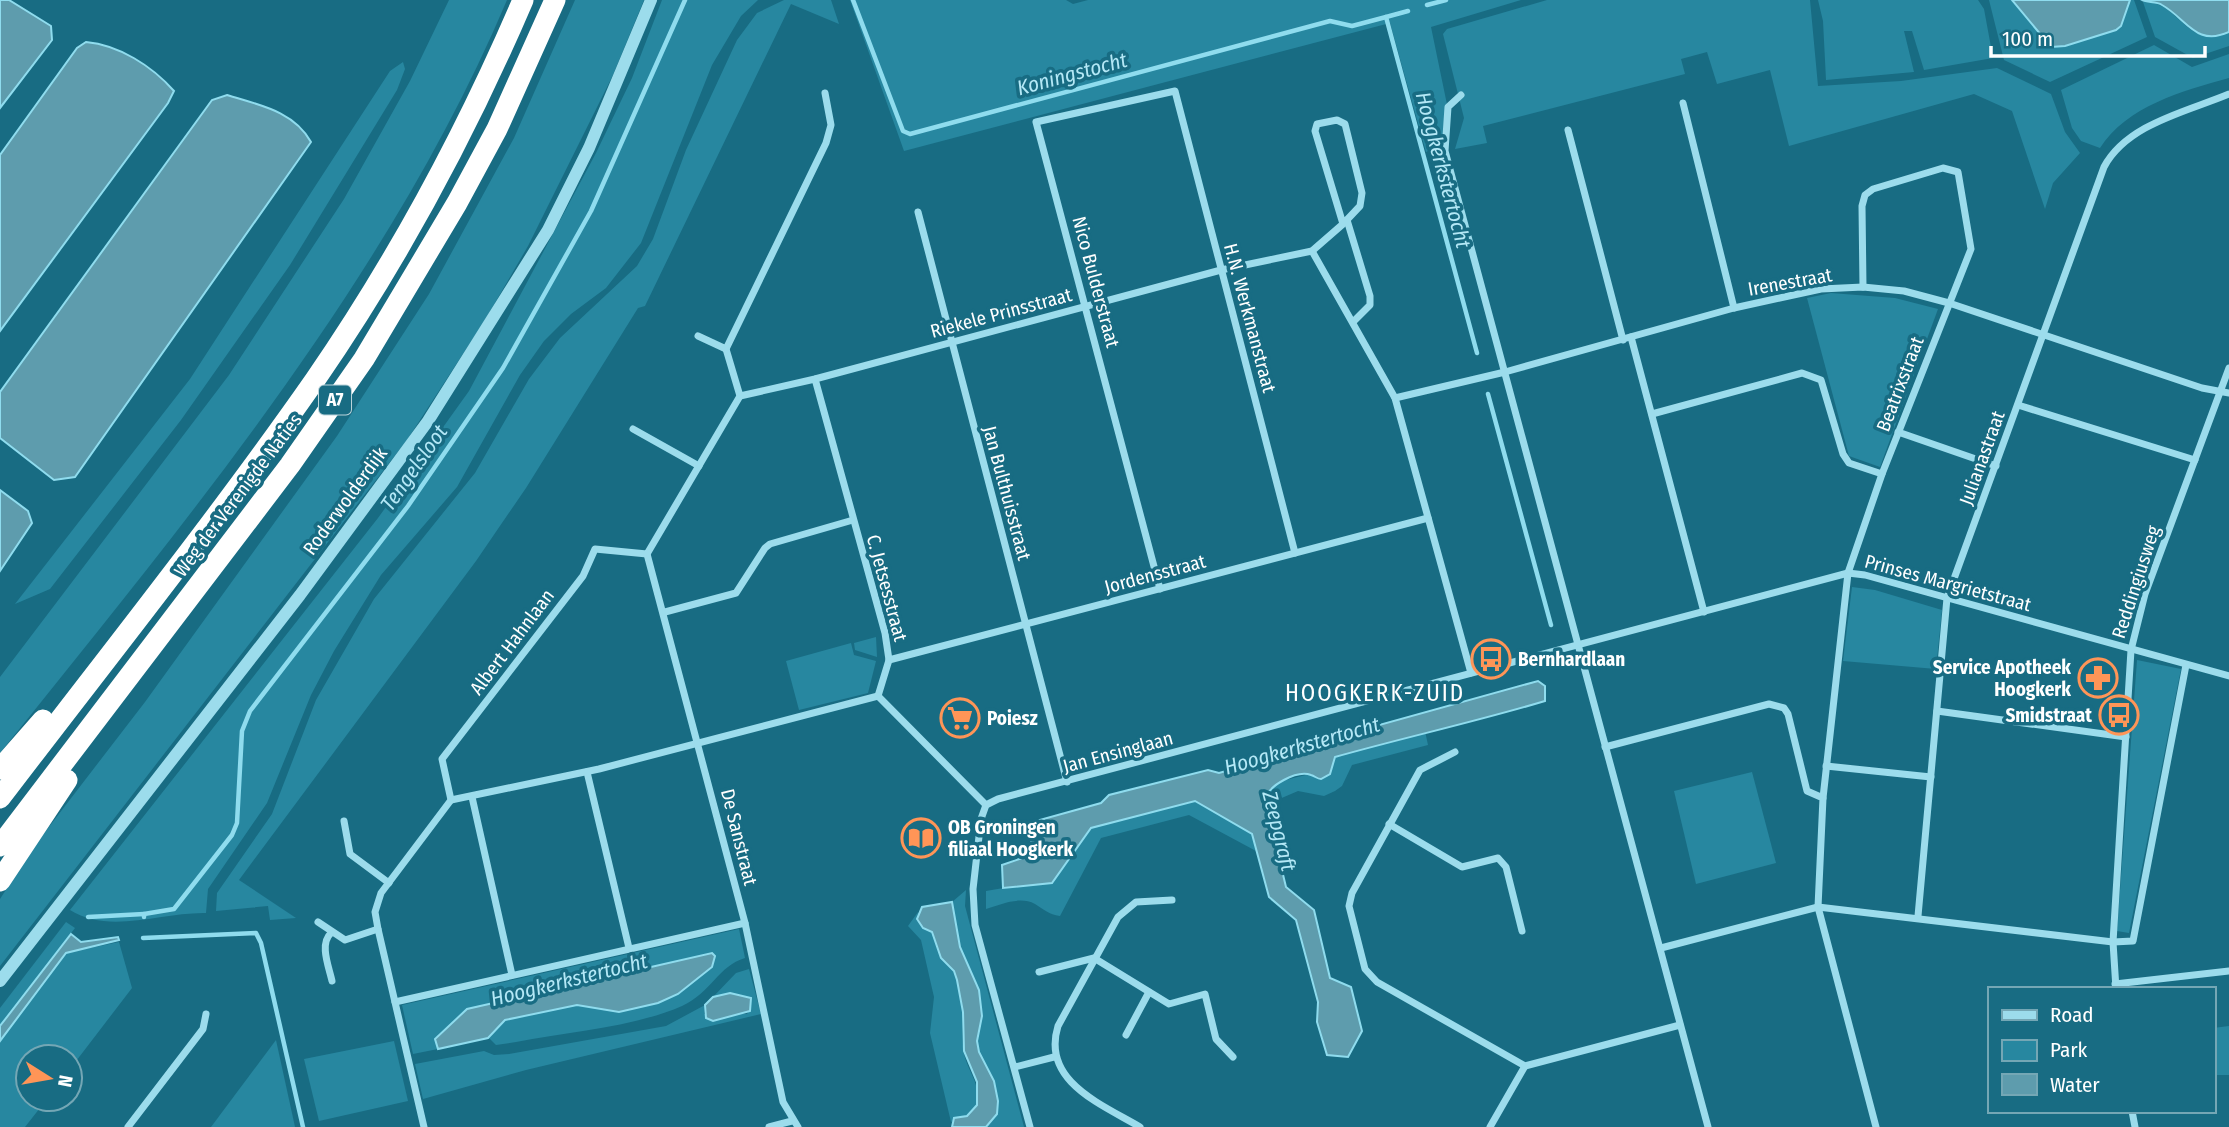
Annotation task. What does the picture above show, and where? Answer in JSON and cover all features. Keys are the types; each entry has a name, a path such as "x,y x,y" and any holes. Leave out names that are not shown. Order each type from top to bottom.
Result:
{"highway":[{"name":"Weg der Verenigde Naties","path":"0,799 251,469 352,322 447,160 523,0"},
{"name":"Weg der Verenigde Naties","path":"0,846 290,465 364,359 457,203 512,97 555,0"},
{"name":"A7","path":"0,769 160,587"},
{"name":"A7","path":"0,881 147,654"}],"street":[{"name":"Roderwolderdijk","path":"0,981 292,606 428,421 548,230 589,148 650,0"},
{"name":"H.N. Werkmanstraat","path":"1175,91 1295,553"},
{"name":"Nico Bulderstraat","path":"1160,589 1036,122 1175,91"},
{"path":"648,554 740,396 726,349 826,143 831,125 825,93"},
{"name":"Julianastraat","path":"1918,916 1947,598 2112,153 2130,136 2229,94"},
{"path":"1461,95 1448,107 1445,151 1708,1127"},
{"path":"1683,103 1734,309"},
{"path":"1354,321 1370,305 1370,296 1345,222 1315,131 1317,124 1337,120 1345,124 1362,193 1360,206 1345,222 1312,251 1354,321 1395,398 1471,673"},
{"path":"1568,130 1651,414 1704,612"},
{"name":"Beatrixstraat","path":"1863,287 1862,206 1865,195 1873,188 1944,168 1951,169 1961,179 1971,249 1962,278 1949,303 1898,432 1847,573 1823,798 1818,907 1876,1127"},
{"name":"Jan Bulthuisstraat","path":"918,212 1067,782"},
{"name":"Riekele Prinsstraat","path":"740,396 815,379 1221,271 1312,251"},
{"name":"Irenestraat","path":"1395,398 1505,372 1734,309 1821,289 1863,287 1904,291 1949,303 2225,392"},
{"path":"698,336 726,349"},
{"name":"Reddingiusweg","path":"2115,986 2113,942 2130,650 2145,594 2195,460 2225,392 2229,368"},
{"path":"1651,414 1802,373 1813,375 1821,380 1843,454 1849,463 1882,474"},
{"name":"C. Jetsesstraat","path":"815,379 885,633 889,660 878,696"},
{"path":"2018,405 2195,460"},
{"path":"633,429 699,466"},
{"path":"1898,432 1996,466"},
{"name":"Jordensstraat","path":"889,660 1428,518"},
{"path":"665,612 736,593 765,548 771,544 853,520"},
{"name":"Albert Hahnlaan","path":"451,800 442,759 583,576 596,549 648,554"},
{"name":"De Sanstraat","path":"648,554 745,923 783,1102 795,1124"},
{"name":"Prinses Margrietstraat","path":"1577,644 1847,573 2229,676"},
{"name":"Jan Ensinglaan","path":"986,805 998,799 1577,644"},
{"path":"1661,948 1818,907 1918,916 2113,942 2133,941 2186,665"},
{"path":"424,1127 378,929 377,902 451,800 587,772 878,696 986,805 981,819 974,880 975,925 1030,1127"},
{"path":"1605,747 1769,704 1776,705 1788,714 1807,791 1823,798"},
{"path":"1937,711 2126,737"},
{"path":"1455,752 1420,770 1352,893 1349,906 1365,969 1377,982 1525,1066 1681,1025"},
{"path":"1826,766 1931,777"},
{"path":"587,772 629,948"},
{"path":"472,797 512,975"},
{"path":"344,821 350,854 389,883"},
{"path":"1390,824 1462,867 1498,858 1506,867 1522,931"},
{"path":"1140,1127 1074,1089 1054,1057 1053,1041 1058,1026 1118,917 1136,902 1172,900"},
{"path":"318,922 345,940 378,929"},
{"path":"396,1002 745,923"},
{"path":"331,933 324,946 332,981"},
{"path":"1039,972 1094,958 1169,1004 1205,994 1216,1039 1233,1057"},
{"path":"2115,986 2229,971"},
{"path":"1126,1035 1149,992"},
{"path":"128,1127 203,1029 206,1014"},
{"path":"1015,1067 1054,1057"},
{"path":"1490,1127 1525,1066"},
{"path":"769,1127 795,1124"}],"green space":[{"path":"449,0 507,0 459,102 405,202 280,393 142,576 0,753 0,677 229,375 344,199 410,81"},
{"path":"575,0 644,0 613,75 528,246 485,320 407,440 0,966 0,899 35,845 145,702 337,436 429,294 514,138"},
{"path":"662,0 758,0 741,16 712,65 641,243 606,288 571,314 544,341 520,375 457,487 381,575 334,651 311,695 267,803 208,889 206,913 119,922 85,917 70,910 378,518 469,391 596,153 632,78"},
{"path":"784,0 831,0 839,24 791,4 645,306 638,308 526,488 476,561 239,880 296,918 270,920 268,906 216,911 217,893 272,814 316,700 374,599 475,473 529,379 560,338 637,266 653,239 686,150 737,40 757,13"},
{"path":"850,0 1066,0 1073,4 1088,0 1521,0 1431,27 1450,119 1436,149 1426,152 1390,23 904,151"},
{"path":"1547,0 1810,0 1818,86 1901,81 1997,68 2051,94 2065,132 2080,153 2053,183 2045,209 2012,111 1974,94 1789,146 1770,70 1717,84 1707,52 1681,59 1685,74 1483,126 1487,143 1455,149 1464,118 1443,34 1447,29"},
{"path":"1818,0 1978,0 1984,9 1993,58 1924,70 1912,31 1904,31 1914,72 1826,80 1823,21"},
{"path":"1989,0 2012,0 2052,47 2065,46 2121,26 2130,0 2134,0 2147,37 2050,82 2004,60"},
{"path":"2143,2 2156,3 2202,35 2214,36 2229,32 2229,46 2193,58 2155,37"},
{"path":"2154,45 2192,67 2229,54 2229,78 2175,95 2140,111 2111,133 2100,148 2081,141 2072,128 2061,90"},
{"path":"403,62 405,69 397,90 290,265 181,420 50,589 15,604 190,379 390,71"},
{"path":"1831,293 1895,298 1938,309 1880,467 1849,456 1807,298"},
{"path":"1852,587 1875,590 1942,610 1936,669 1843,661"},
{"path":"876,637 877,657 855,650 854,643"},
{"path":"851,643 854,655 876,661 868,693 799,710 786,661"},
{"path":"2137,660 2181,669 2129,933 2117,931"},
{"path":"1425,731 1428,745 1352,765 1342,786 1335,791 1324,796 1298,791 1277,800 1281,829 1274,836 1265,800 1267,790 1277,782 1310,774 1321,779 1330,774 1335,757"},
{"path":"1752,772 1776,863 1696,884 1674,791"},
{"path":"1195,801 1252,834 1256,851 1189,815 1101,838 1060,916 1023,901 986,909 986,891 1026,884 1052,883 1091,828"},
{"path":"966,890 965,906 1024,1127 986,1127 997,1114 998,1101 979,1052 977,1041 982,1016 979,990 960,947 952,902"},
{"path":"918,912 920,922 934,935 941,958 951,967 961,989 964,1054 978,1098 977,1105 967,1116 960,1116 951,1122 930,1033 934,997 921,940 908,926"},
{"path":"66,922 75,928 0,1026 0,1008"},
{"path":"739,929 745,958 728,967 701,994 682,1006 643,1019 579,1032 496,1045 489,1038 505,1020 577,1005 619,1012 658,1003 678,994 712,967 712,953 467,1009 435,1039 438,1049 413,1054 402,1005"},
{"path":"119,942 132,988 84,1051 84,1043 14,1043 14,1113 36,1113 25,1127 0,1127 0,1041 66,953"},
{"path":"749,969 761,1014 526,1070 423,1099 415,1064 484,1051 494,1055 509,1054 666,1026 705,1005 704,1014 747,1014 751,1007 730,993 713,997 736,973"},
{"path":"2229,1026 2229,1075 2215,1075 2215,1028"},
{"path":"276,1040 295,1127 211,1127"},
{"path":"394,1041 408,1101 319,1121 304,1059"}],"water":[{"path":"0,0 9,0 51,26 52,40 0,108"},
{"path":"2012,0 2130,0 2121,26 2116,30 2065,46 2051,47"},
{"path":"2142,0 2229,0 2229,32 2218,36 2200,34 2162,5"},
{"path":"86,42 111,47 134,58 156,73 174,91 168,103 0,331 0,155 77,48"},
{"path":"227,95 285,116 304,131 311,142 75,477 54,480 0,438 0,392 212,100"},
{"path":"0,490 28,511 32,523 0,571"},
{"path":"1538,681 1545,686 1545,701 1335,757 1330,774 1321,779 1311,775 1298,775 1277,784 1267,794 1265,800 1286,887 1314,910 1330,978 1351,987 1362,1031 1348,1057 1327,1055 1317,1022 1318,1002 1296,920 1269,897 1252,834 1195,801 1091,828 1052,883 1003,888 1002,865 1028,856 1036,821 1101,803 1109,795 1208,770 1219,773 1305,749 1307,745"},
{"path":"952,902 960,947 979,990 982,1016 977,1041 979,1052 994,1081 998,1101 997,1114 986,1127 952,1127 954,1118 967,1116 977,1105 977,1082 964,1051 963,1012 954,971 941,958 932,932 923,928 917,919 922,907"},
{"path":"71,934 81,942 118,937 119,940 66,953 0,1041 0,1026"},
{"path":"712,953 715,956 712,967 678,994 658,1003 619,1012 577,1005 505,1020 488,1038 438,1049 435,1039 467,1009"},
{"path":"730,993 751,998 750,1011 713,1021 706,1018 705,1005 713,997"}],"waterway":[{"name":"Tengelsloot","path":"144,917 144,914 174,909 232,835 237,823 242,731 250,711 408,506 503,368 591,211 685,0"},
{"name":"Koningstocht","path":"853,0 903,131 910,134 1330,21 1352,26 1386,17"},
{"name":"Hoogkerkstertocht","path":"1427,5 1446,0"},
{"name":"Hoogkerkstertocht","path":"1408,11 1386,17 1477,353"},
{"name":"Hoogkerkstertocht","path":"1488,394 1551,625"},
{"name":"Tengelsloot","path":"88,917 144,914"},
{"name":"Hoogkerkstertocht","path":"143,938 256,933 261,943 303,1127"}],"place":[{"name":"Bernhardlaan","path":"1491,659"},
{"name":"Service Apotheek Hoogkerk","path":"2098,678"},
{"name":"Smidstraat","path":"2119,715"},
{"name":"Poiesz","path":"960,718"},
{"name":"OB Groningen filiaal Hoogkerk","path":"921,838"}],"district":[{"name":"HOOGKERK-ZUID","path":"1375,693"}],"water label":[{"name":"Zeepgraft","path":"1279,831"}]}
